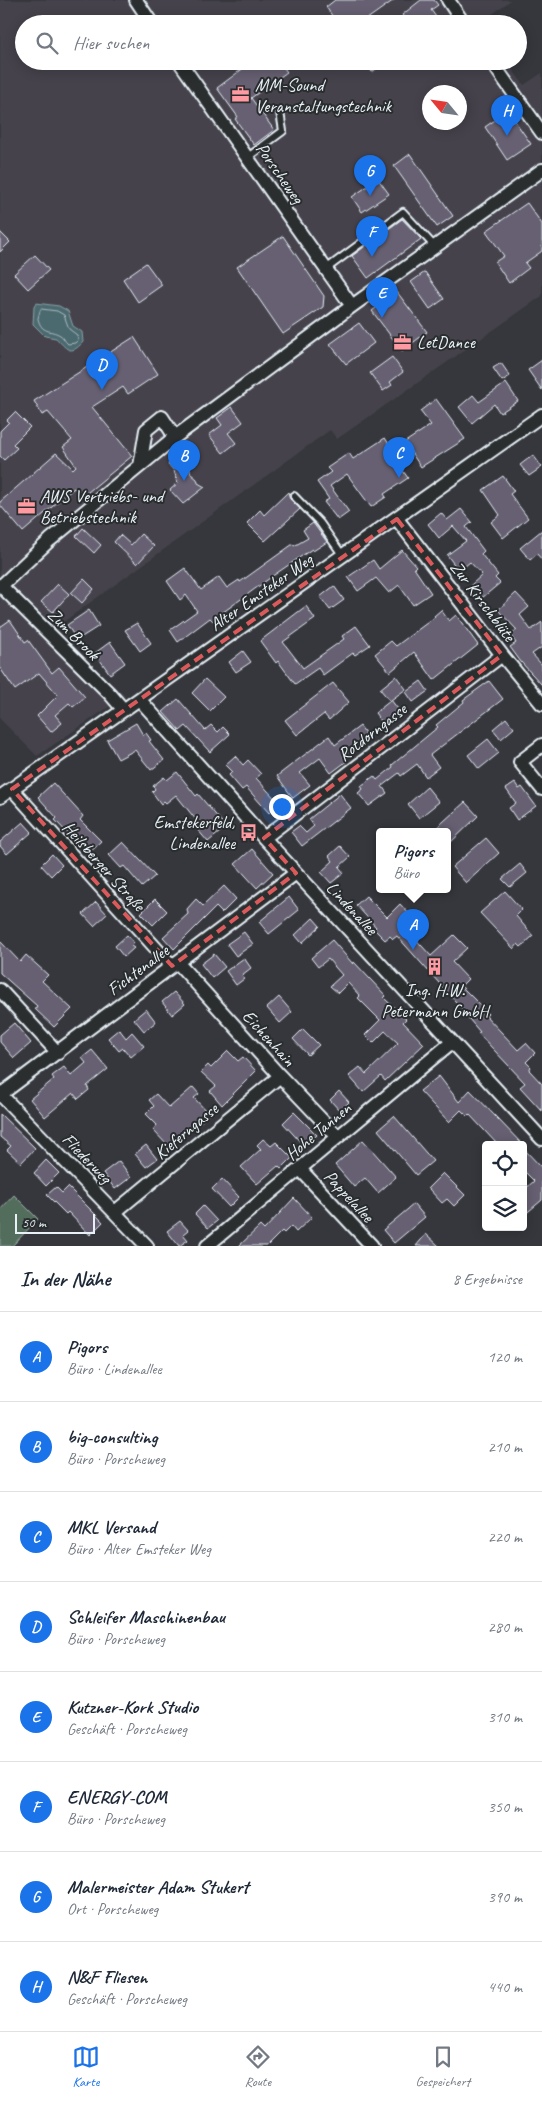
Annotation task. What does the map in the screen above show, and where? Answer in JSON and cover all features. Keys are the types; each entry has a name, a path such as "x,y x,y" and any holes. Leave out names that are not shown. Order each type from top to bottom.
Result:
{"street":[{"path":"136,0 146,15"},
{"path":"448,0 458,15"},
{"name":"Porscheweg","path":"185,70 352,306"},
{"path":"497,70 542,133"},
{"path":"0,586 50,540 175,437 352,306 542,170"},
{"name":"Alter Emsteker Weg","path":"0,797 542,415"},
{"path":"140,466 146,430 162,417 175,437"},
{"name":"Zur Kirschblüte","path":"398,518 502,655 542,704"},
{"name":"Zum Brook","path":"0,586 110,694 123,710"},
{"name":"Rotdorngasse","path":"264,838 502,655"},
{"name":"Lindenallee","path":"139,699 296,873 542,1139"},
{"path":"542,745 520,762 542,789"},
{"name":"Heilsberger Straße","path":"12,789 175,964"},
{"name":"Fichtenallee","path":"0,1095 296,873"},
{"name":"Eichenhain","path":"175,964 338,1136"},
{"path":"0,990 58,1053"},
{"name":"Hohe Tannen","path":"207,1246 452,1042"},
{"name":"Kieferngasse","path":"115,1212 280,1076"},
{"name":"Fliederweg","path":"0,1095 147,1246"},
{"name":"Pappelallee","path":"300,1169 372,1246"}],"lane":[{"path":"248,157 283,131 280,112"},
{"path":"326,269 403,212 435,247"},
{"path":"294,496 320,523 343,556"}],"highlighted area":[{"path":"397,519 502,655 264,838 296,873 172,966 12,789"}],"shaded area":[{"path":"0,0 511,0 491,15 15,15 15,70 513,70 524,85 542,73 542,296 337,439 330,430 52,630 125,696 37,756 0,719"}],"green space":[{"path":"14,1195 38,1219 12,1246 0,1246 0,1210"}],"water":[{"path":"36,303 59,306 68,311 73,326 82,332 83,342 79,347 71,350 66,348 56,338 45,336 33,324"}],"building":[{"path":"335,0 394,0 373,15 332,15 326,7"},
{"path":"421,0 434,0 438,5 431,10 435,15 402,15"},
{"path":"241,70 286,70 287,72 251,98 274,130 254,145 235,119 238,117 217,88"},
{"path":"508,111 531,144 507,160 485,127"},
{"path":"410,154 453,216 437,227 394,166"},
{"path":"378,179 389,194 362,212 352,197"},
{"path":"527,203 542,224 542,251 525,263 529,268 509,283 495,262 504,256 486,231"},
{"path":"402,219 421,239 368,278 352,256"},
{"path":"0,232 10,242 0,252"},
{"path":"283,236 324,296 323,307 283,334 237,267"},
{"path":"35,255 49,270 28,289 14,274"},
{"path":"146,263 162,285 138,302 123,279"},
{"path":"425,272 444,299 430,309 411,282"},
{"path":"397,292 427,332 402,351 372,311"},
{"path":"359,323 374,343 346,364 330,344"},
{"path":"134,337 158,374 128,394 123,387 92,407 132,456 82,497 74,488 23,532 0,505 0,502 56,453 73,469 76,466 63,447 72,440 48,412 42,415 34,401"},
{"path":"392,357 403,372 390,382 392,385 383,391 370,373"},
{"path":"542,360 542,390 528,370"},
{"path":"501,363 510,376 502,381 493,368"},
{"path":"506,383 518,401 500,413 494,404 472,423 459,407 473,395 479,402"},
{"path":"436,399 465,439 421,467 410,451 396,461 408,478 384,494 386,497 371,507 347,474 330,486 349,512 338,520 324,502 329,499 317,482 331,472 327,468 349,453 353,459 385,438 393,450 431,425 420,411"},
{"path":"232,407 243,422 228,433 236,443 223,453 209,435 222,425 217,418"},
{"path":"15,412 30,427 13,444 17,448 4,460 0,456 0,431"},
{"path":"180,452 187,458 191,474 197,479 198,483 205,487 183,504 170,490 178,483 174,471 168,464"},
{"path":"533,455 542,467 529,476 520,465"},
{"path":"503,476 514,491 510,494 528,518 503,538 491,522 500,515 483,490"},
{"path":"288,492 290,499 300,509 265,541 247,523 260,510 264,515"},
{"path":"461,509 472,522 466,527 484,551 481,554 498,575 495,578 500,583 482,598 471,585 482,575 470,562 459,571 447,555 466,541 453,526 439,538 428,524 441,513 447,520"},
{"path":"313,523 327,542 313,551 312,549 274,575 222,613 223,615 213,621 210,618 178,642 170,630 197,611 186,595 180,600 167,581 185,568 201,590 219,577 227,588 239,580 240,582 293,544 294,546 308,538 303,530"},
{"path":"83,528 101,545 94,553 76,536"},
{"path":"542,530 542,560 537,554 530,560 520,548"},
{"path":"141,534 154,546 137,564 114,542 120,535 131,545"},
{"path":"402,550 416,566 414,568 431,593 413,605 399,585 389,593 376,578 358,591 348,577 373,560 379,569"},
{"path":"84,579 94,589 82,603 71,593"},
{"path":"58,584 69,594 53,612 41,602"},
{"path":"334,586 344,600 330,610 320,597"},
{"path":"516,593 529,607 520,615 531,630 542,622 542,647 532,654 542,665 542,685 510,647 516,643 510,635 517,630 498,610"},
{"path":"306,606 315,619 283,642 303,668 344,639 342,636 356,626 370,645 355,655 353,653 323,675 318,668 295,684 260,641"},
{"path":"89,610 99,626 77,640 67,625"},
{"path":"441,610 449,621 456,615 478,645 434,680 414,652 390,672 375,654 391,641 396,646 435,617"},
{"path":"10,620 25,642 28,640 52,673 59,667 85,697 73,707 69,703 55,715 62,723 51,732 37,716 58,695 39,673 15,690 0,668 0,627"},
{"path":"137,623 151,643 140,651 125,630"},
{"path":"110,642 125,663 110,674 95,653"},
{"path":"243,651 251,662 236,672 229,662"},
{"path":"396,676 406,689 391,700 401,713 385,726 375,713 390,701 380,689"},
{"path":"205,679 224,697 210,711 192,693"},
{"path":"421,681 428,691 413,702 406,692"},
{"path":"489,681 503,699 430,755 439,767 426,777 417,764 401,776 399,773 382,786 387,793 369,806 358,793 363,789 361,786 374,776 377,780 393,767 392,765 438,727 436,725 464,702 463,700"},
{"path":"333,683 349,702 329,720 324,714 297,735 285,720"},
{"path":"178,699 205,730 211,725 218,732 223,727 230,734 210,752 186,726 180,731 163,712"},
{"path":"506,718 514,728 501,739 493,729"},
{"path":"136,723 143,735 146,733 151,740 149,741 164,760 151,770 135,750 118,759 107,740"},
{"path":"360,726 368,737 343,756 347,761 331,773 320,758 300,773 310,785 293,798 277,776 329,736 335,745"},
{"path":"488,739 499,753 479,769 468,755"},
{"path":"235,756 243,765 248,760 261,774 256,778 279,803 269,813 246,787 242,790 229,775 232,772 225,765"},
{"path":"177,772 196,796 198,794 226,827 208,842 197,829 201,826 176,795 166,803 164,801 161,804 152,792 155,789 153,786 164,777 167,780"},
{"path":"53,783 83,816 80,820 101,841 87,854 55,820 57,818 38,797"},
{"path":"515,783 519,789 522,787 536,806 517,820 509,808 516,803 506,789"},
{"path":"427,787 439,802 419,818 408,804"},
{"path":"340,794 351,808 302,846 291,832 299,826 306,833 314,826 309,819"},
{"path":"465,802 478,816 451,842 451,828 436,828"},
{"path":"23,822 32,832 7,854 0,846 0,842"},
{"path":"486,838 499,853 466,883 452,867"},
{"path":"123,842 155,876 142,887 124,866 121,868 109,855"},
{"path":"340,846 350,857 339,867 344,873 331,883 321,872 333,861 329,856"},
{"path":"252,849 273,873 257,888 235,864"},
{"path":"52,854 62,865 51,876 41,865"},
{"path":"520,864 527,873 510,887 502,879"},
{"path":"224,886 236,899 222,913 216,907 174,949 163,937 188,914 187,909 196,899 203,906"},
{"path":"505,891 522,910 516,916 533,936 521,947 518,944 514,949 480,913"},
{"path":"366,896 387,917 400,904 410,915 402,924 431,956 454,935 467,948 452,962 468,979 461,986 488,1014 486,1016 518,1050 526,1043 535,1053 526,1062 531,1067 529,1070 542,1084 542,1111 520,1087 525,1083 478,1033 480,1032 464,1011 397,936 393,939 390,936 385,940 374,929 376,927 356,905"},
{"path":"289,897 299,910 269,934 259,922"},
{"path":"155,899 167,911 153,925 141,913"},
{"path":"96,902 107,914 94,926 83,914"},
{"path":"313,918 320,926 302,943 295,935"},
{"path":"244,932 253,944 236,956 227,944"},
{"path":"127,935 134,943 131,946 134,948 124,957 115,946"},
{"path":"332,940 353,964 354,962 386,996 384,998 406,1019 403,1022 424,1044 385,1081 381,1076 363,1092 349,1076 360,1067 366,1074 398,1043 385,1031 373,1043 365,1035 380,1020 358,998 360,996 348,983 338,993 330,986 342,975 328,959 318,967 311,958"},
{"path":"0,941 20,962 26,955 48,975 42,981 72,1009 54,1027 35,1009 37,1006 0,973"},
{"path":"214,954 225,967 212,978 201,964"},
{"path":"244,958 251,968 242,975 244,979 236,985 226,971"},
{"path":"174,992 185,1004 172,1015 162,1002"},
{"path":"279,997 292,1012 280,1023 267,1008"},
{"path":"146,1009 156,1022 144,1031 134,1019"},
{"path":"14,1023 31,1043 14,1058 0,1042 0,1035"},
{"path":"119,1029 126,1038 132,1032 144,1046 131,1057 123,1048 119,1051 108,1038"},
{"path":"303,1029 319,1045 308,1055 293,1039"},
{"path":"92,1050 108,1069 87,1086 89,1090 78,1099 73,1093 45,1117 30,1099 54,1079 52,1076 64,1067 71,1076 86,1063 82,1058"},
{"path":"228,1051 238,1061 243,1057 256,1071 222,1105 210,1091 216,1086 201,1072 208,1065 211,1068"},
{"path":"439,1076 459,1102 470,1090 519,1141 494,1141 469,1114 467,1116 461,1110 449,1122 420,1091"},
{"path":"193,1087 199,1094 194,1098 209,1114 195,1127 193,1125 169,1147 153,1130 157,1125 146,1114 154,1106 149,1100 156,1094 169,1108"},
{"path":"339,1091 349,1102 340,1111 330,1100"},
{"path":"294,1112 317,1135 304,1146 283,1123"},
{"path":"0,1114 35,1148 21,1163 7,1150 11,1146 0,1137"},
{"path":"394,1116 433,1161 416,1175 378,1130"},
{"path":"263,1139 271,1146 276,1142 292,1158 281,1169 278,1166 257,1184 241,1167 261,1149 257,1145"},
{"path":"363,1140 396,1177 378,1193 365,1178 354,1187 335,1165"},
{"path":"146,1145 157,1159 146,1167 135,1154"},
{"path":"527,1152 542,1168 542,1200 527,1213 527,1187 534,1181 527,1174"},
{"path":"46,1160 59,1173 46,1186 34,1173"},
{"path":"119,1161 131,1177 115,1189 103,1173"},
{"path":"443,1173 465,1195 454,1206 447,1199 442,1203 428,1188"},
{"path":"222,1179 239,1197 229,1207 212,1189"},
{"path":"56,1187 62,1193 68,1187 103,1222 90,1235 68,1212 66,1214 47,1195"},
{"path":"294,1198 312,1217 296,1232 291,1226 284,1233 282,1231 267,1246 239,1246 260,1226 264,1230"},
{"path":"414,1204 425,1217 394,1243 383,1230"},
{"path":"203,1206 217,1221 208,1228 195,1214"},
{"path":"180,1221 188,1230 183,1234 188,1240 179,1246 167,1231"},
{"path":"426,1234 439,1246 416,1246"}],"place":[{"name":"MM-Sound Veranstaltungstechnik","path":"241,95"},
{"name":"N&F Fliesen","path":"507,136"},
{"name":"Malermeister Adam Stukert","path":"370,196"},
{"name":"ENERGY-COM","path":"372,257"},
{"name":"Kutzner-Kork Studio","path":"382,318"},
{"name":"LetDance","path":"403,342"},
{"name":"Schleifer Maschinenbau","path":"102,390"},
{"name":"MKL Versand","path":"399,478"},
{"name":"big-consulting","path":"184,481"},
{"name":"AWS Vertriebs- und Betriebstechnik","path":"26,506"},
{"name":"Emstekerfeld, Lindenallee","path":"249,832"},
{"name":"Pigors","path":"413,950"},
{"name":"Ing. H.W. Petermann GmbH","path":"435,967"}]}
